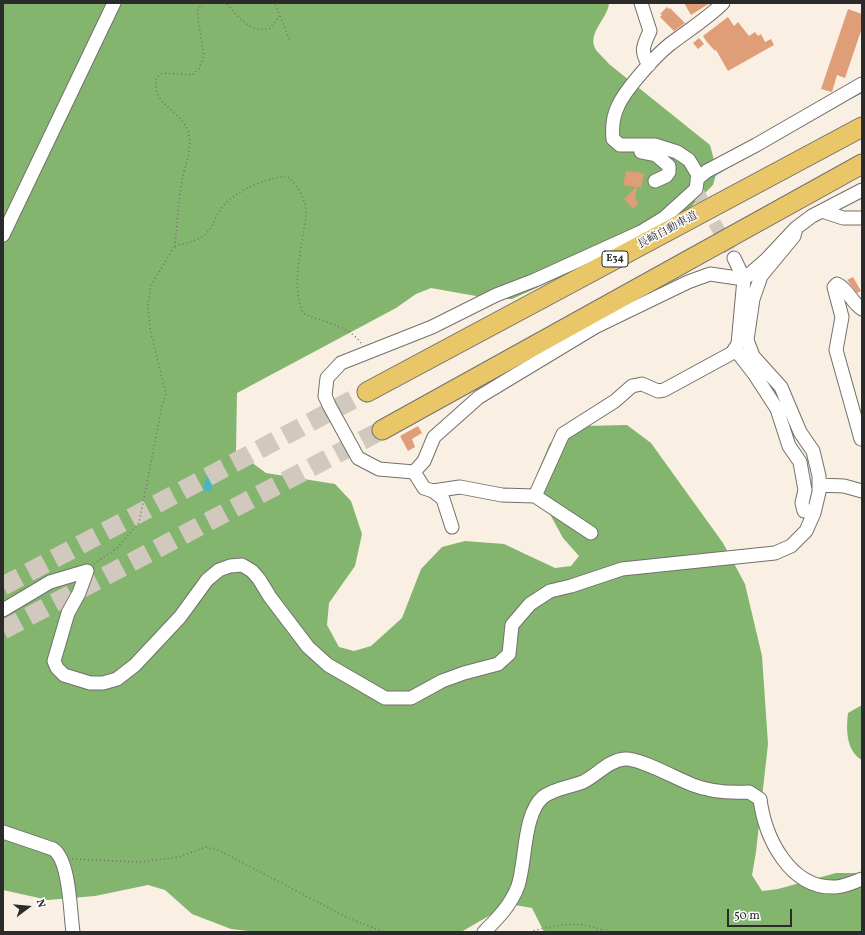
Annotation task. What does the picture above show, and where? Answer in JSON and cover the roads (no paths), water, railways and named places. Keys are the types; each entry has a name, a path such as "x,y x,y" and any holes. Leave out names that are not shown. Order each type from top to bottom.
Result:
{"highway":[{"name":"長崎自動車道","path":"367,392 862,127"},
{"path":"382,430 862,164"}],"street":[{"path":"3,235 114,3"},
{"path":"641,3 650,31 643,45 643,55 649,65"},
{"path":"655,180 666,176 669,172 669,166 665,161 656,155 625,151 613,140 612,128 617,107 623,97 649,65 668,46 715,11 723,3"},
{"path":"697,179 707,171 756,145 862,84"},
{"path":"414,472 379,469 358,458 325,396 330,374 341,363 432,327 496,295 535,280 641,232 664,218 696,188 698,175 689,160 677,152 655,145 620,145"},
{"path":"414,472 424,461 434,437 479,397 595,327 688,282 710,274 744,279 766,260 796,228 812,216 862,190"},
{"path":"822,211 844,218 862,218"},
{"path":"3,610 50,582 87,572 79,593 68,613 54,661 57,668 64,675 90,683 103,683 117,679 135,665 180,617 207,580 219,570 230,566 242,565 252,571 260,579 270,597 308,647 328,664 385,698 412,698 442,681 464,673 498,664 509,654 512,625 530,604 550,591 571,586 622,569 774,553 791,546 806,531 814,513 820,476 813,451 800,432 781,388 753,356 747,340 753,299 760,276 794,236 796,228"},
{"path":"535,496 563,434 615,401 632,386 642,384 658,391 664,390 732,353 738,344 744,279 734,258"},
{"path":"862,309 855,305 841,286 837,284 834,287 842,317 836,350 862,442"},
{"path":"734,349 755,375 777,409 789,446 800,462 805,490 802,503 804,511"},
{"path":"414,472 424,488 433,491 443,499 452,527"},
{"path":"819,485 844,486 862,491"},
{"path":"433,491 460,487 502,495 535,496 591,533"},
{"path":"484,932 509,905 515,892 533,810 543,797 554,790 583,781 609,765 626,759 645,764 694,786 731,793 749,792 760,799 762,815 771,841 790,868 803,880 814,885 837,888 862,879"},
{"path":"3,832 53,849 59,853 67,878 73,932"}],"water":[{"path":"210,465 217,467 211,492 203,490"}],"waterway":[{"path":"852,97 862,92"},
{"path":"706,180 726,168"}],"tunnel":[{"path":"696,189 734,258"},
{"path":"3,586 367,392"},
{"path":"3,630 382,430"}]}
